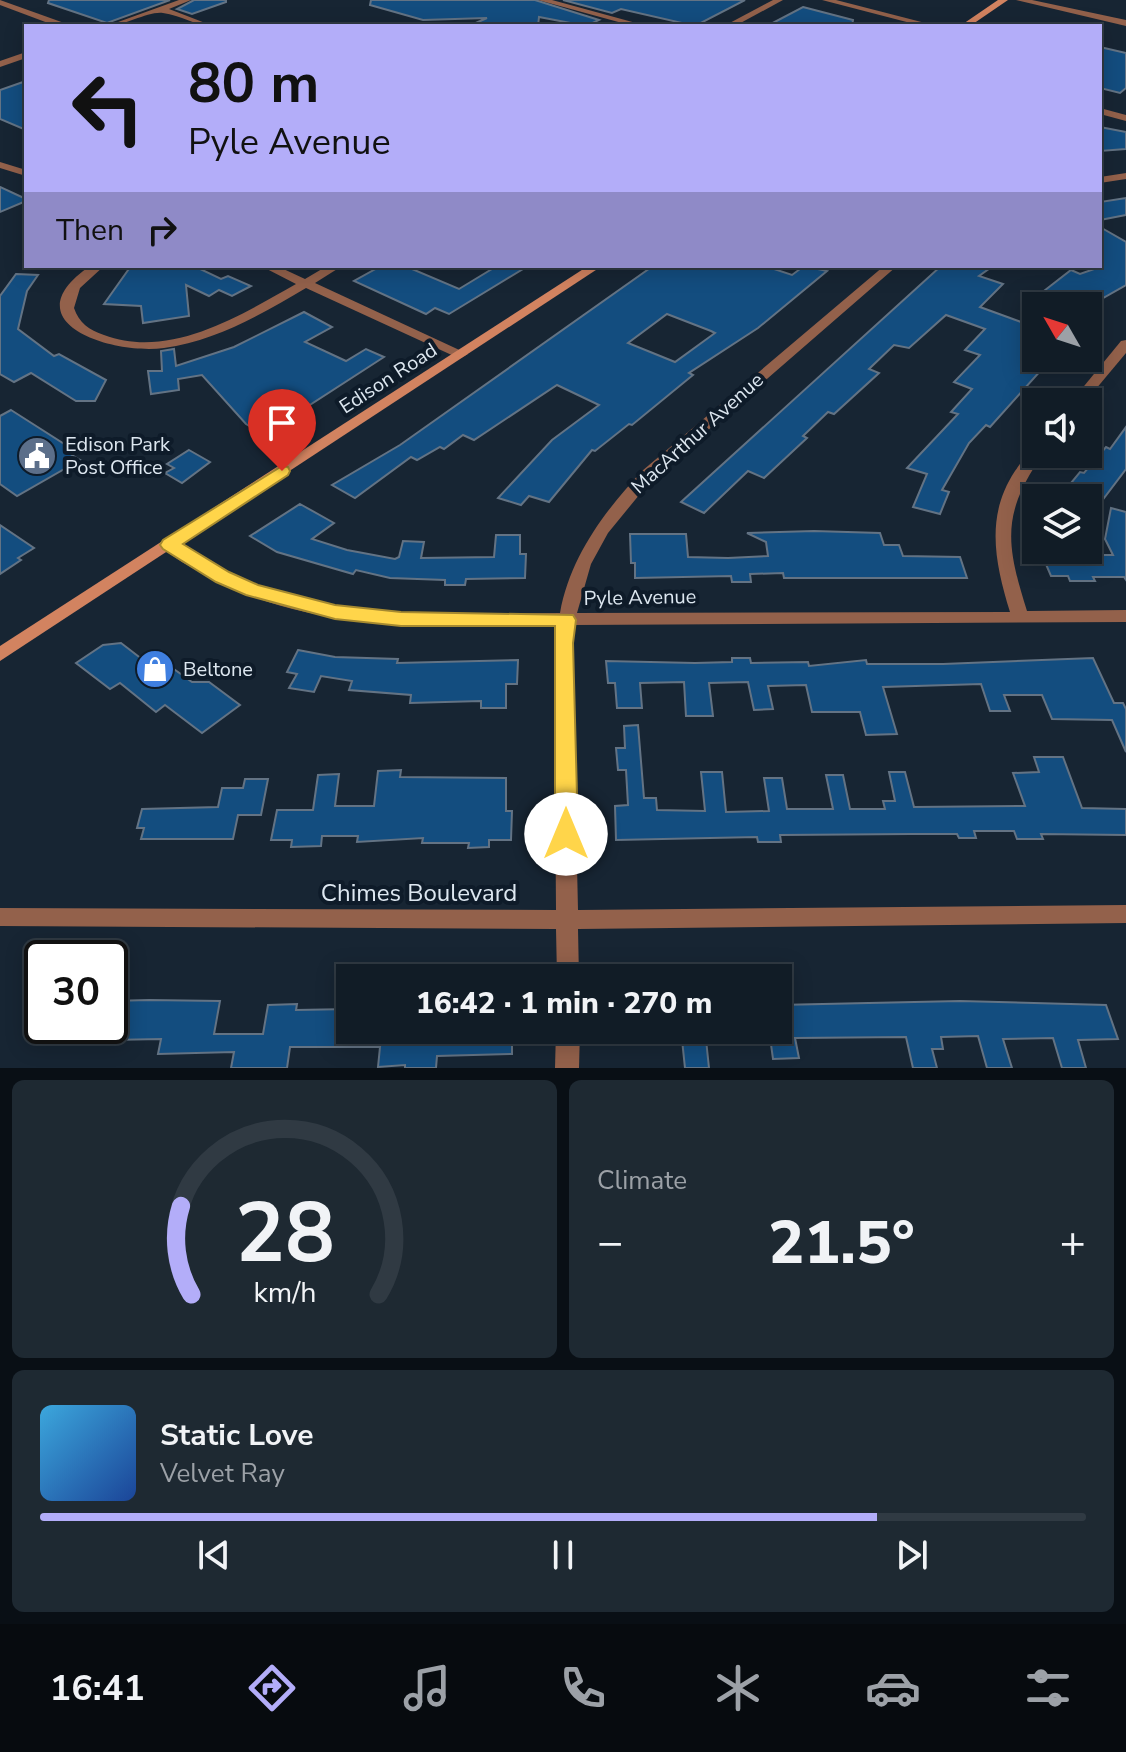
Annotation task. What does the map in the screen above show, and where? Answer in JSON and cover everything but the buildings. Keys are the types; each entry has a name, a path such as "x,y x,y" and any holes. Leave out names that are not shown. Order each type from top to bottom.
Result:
{"main road":[{"path":"967,24 1004,0"},
{"name":"Edison Road","path":"0,655 593,268"}],"street":[{"path":"117,24 187,0"},
{"path":"542,0 635,24"},
{"path":"732,24 779,0"},
{"path":"826,0 925,24"},
{"path":"1020,0 1126,23"},
{"path":"0,2 59,24"},
{"path":"161,9 203,24"},
{"path":"0,64 24,56"},
{"path":"1102,112 1126,118"},
{"path":"0,165 24,172"},
{"path":"1102,180 1126,176"},
{"path":"96,268 70,291 66,310 71,320 90,335 112,342 139,345 178,342 214,331 332,268"},
{"path":"271,268 461,354"},
{"name":"MacArthur Avenue","path":"568,964 563,643 571,593 585,557 604,525 641,477 889,268"},
{"path":"1090,388 1126,344"},
{"path":"1020,616 1003,561 1001,521 1014,484 1025,468"},
{"name":"Pyle Avenue","path":"169,545 222,577 253,591 335,612 401,619 1126,616"},
{"name":"Chimes Boulevard","path":"0,917 567,920 1126,914"},
{"path":"567,1068 568,1044"}],"place":[{"name":"Edison Park Post Office","path":"37,456"},
{"name":"Beltone","path":"155,669"}],"route":[{"path":"282,471 169,545 222,577 253,591 274,599 335,612 401,619 566,620 563,643 566,834"}]}
